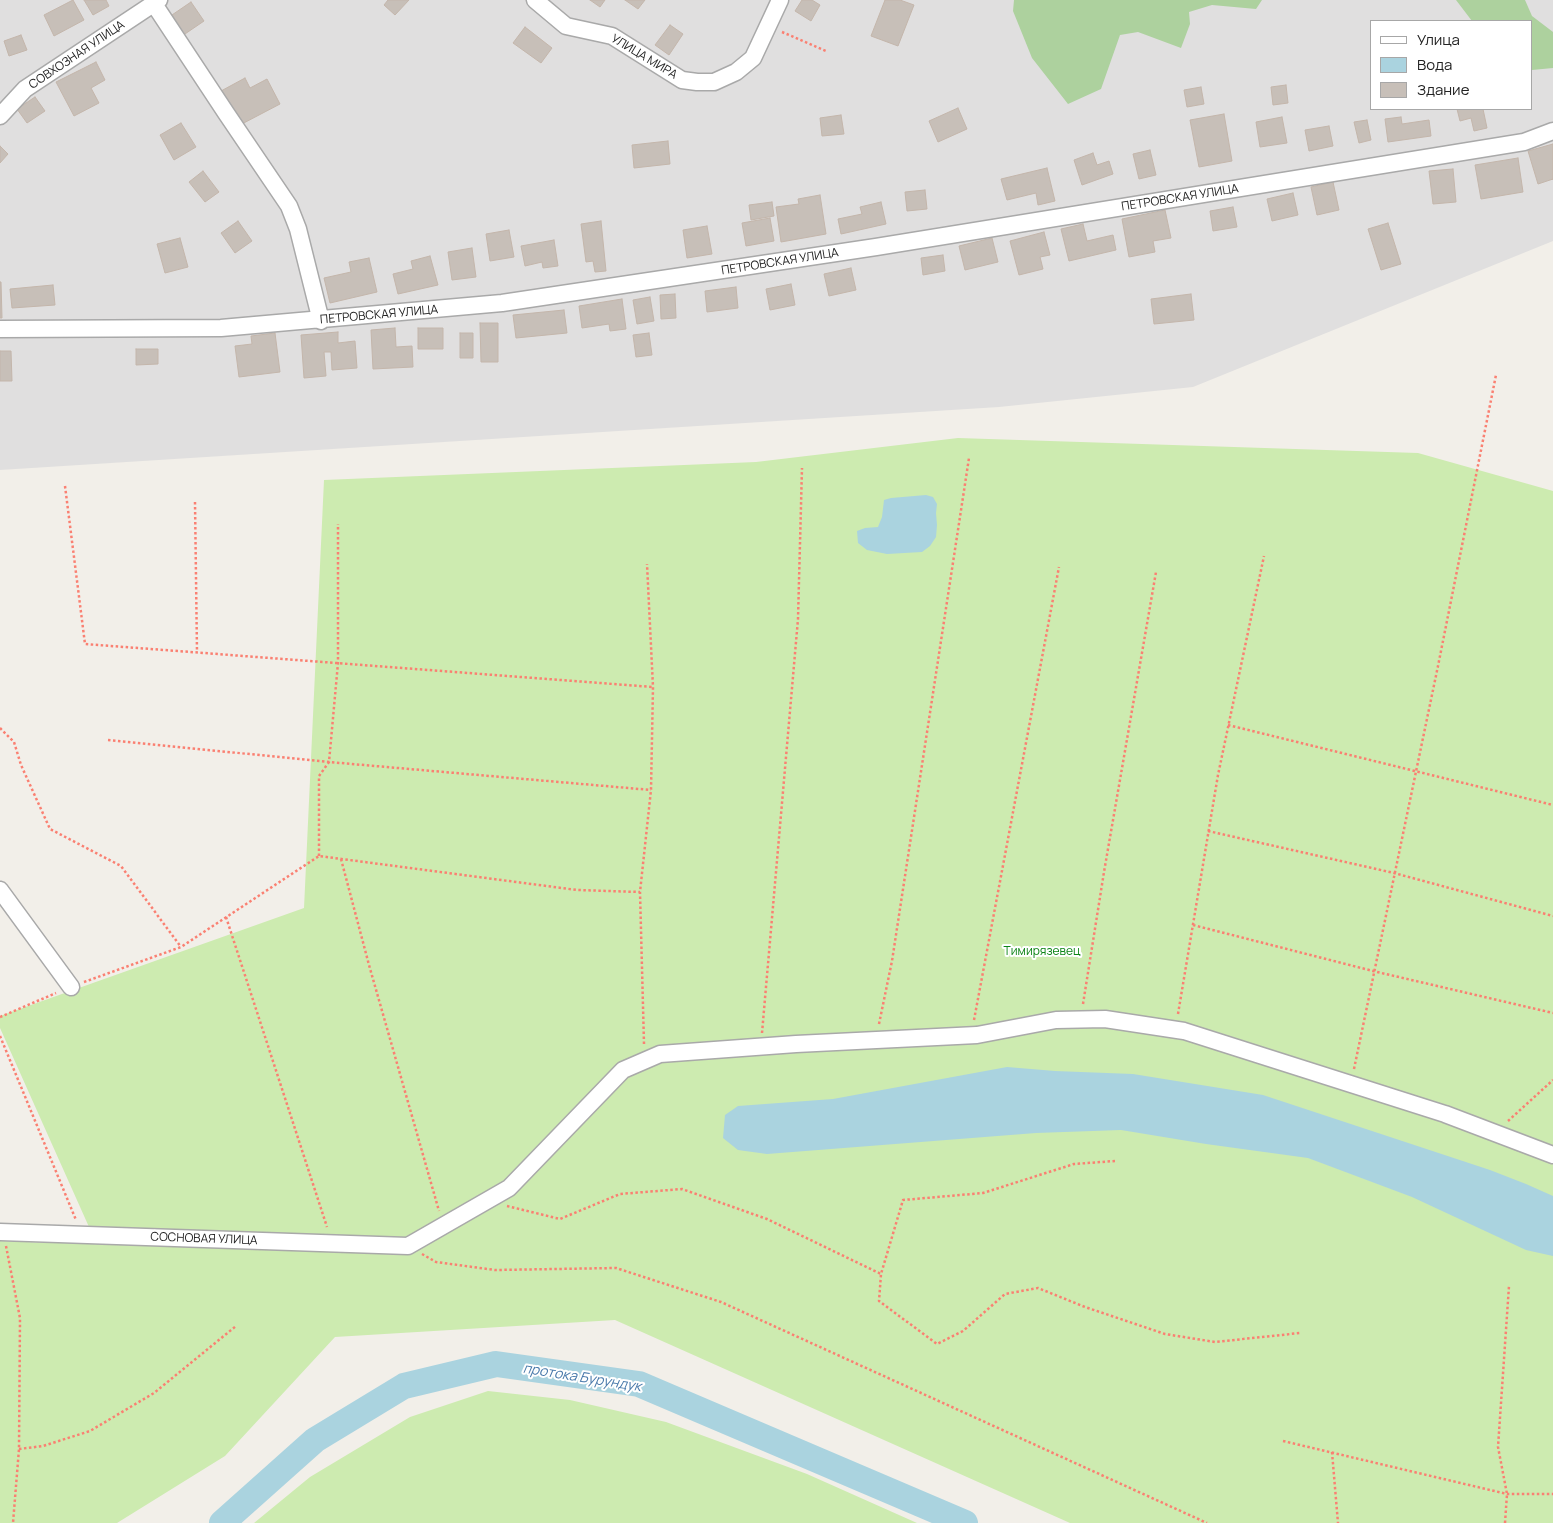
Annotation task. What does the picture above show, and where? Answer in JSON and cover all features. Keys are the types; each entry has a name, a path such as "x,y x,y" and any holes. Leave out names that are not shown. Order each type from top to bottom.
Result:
{"street":[{"name":"УЛИЦА МИРА","path":"535,0 566,26 612,36 682,80 697,82 714,82 736,72 753,58 780,0"},
{"name":"СОВХОЗНАЯ УЛИЦА","path":"0,116 25,89 156,2"},
{"path":"156,2 226,113 289,206 298,229 321,321"},
{"name":"ПЕТРОВСКАЯ УЛИЦА","path":"0,329 221,328 321,321 502,304 876,247 1524,142 1553,131"},
{"path":"0,890 71,987"},
{"path":"408,1246 508,1188 623,1070 660,1054 761,1046 971,1036 1056,1020 1105,1019 1176,1030 1445,1114 1553,1155"},
{"name":"СОСНОВАЯ УЛИЦА","path":"2,1232 408,1246"}],"path":[{"path":"769,26 826,51"},
{"path":"1351,1084 1496,375"},
{"path":"876,1040 892,961 969,458"},
{"path":"761,1046 798,619 802,468"},
{"path":"64,486 85,644 653,687"},
{"path":"195,502 197,652"},
{"path":"319,856 319,776 329,762 338,663 338,524"},
{"path":"1176,1030 1208,831 1228,725 1264,556"},
{"path":"645,1060 640,892 651,790 653,687 647,564"},
{"path":"971,1036 1059,567"},
{"path":"1081,1020 1156,572"},
{"path":"1228,725 1553,805"},
{"path":"0,728 14,742 21,765 50,829 121,866 181,947"},
{"path":"108,740 329,762 651,790"},
{"path":"1208,831 1394,873 1553,916"},
{"path":"0,1017 71,987 181,947 319,856 578,890 640,892"},
{"path":"341,859 443,1226"},
{"path":"226,918 333,1243"},
{"path":"1193,925 1373,971 1553,1013"},
{"path":"0,1036 82,1235"},
{"path":"1494,1133 1553,1080"},
{"path":"1115,1160 1074,1164 983,1193 903,1200 881,1274 879,1301 937,1344 964,1331 1005,1294 1038,1288 1085,1307 1165,1334 1215,1342 1300,1333"},
{"path":"486,1201 560,1219 620,1194 682,1190 767,1219 881,1274"},
{"path":"2,1232 20,1318 19,1449 14,1523"},
{"path":"408,1246 436,1262 495,1270 616,1268 721,1302 1208,1523"},
{"path":"1505,1523 1507,1494 1498,1447 1509,1286"},
{"path":"19,1449 44,1446 90,1432 154,1393 236,1326"},
{"path":"1283,1441 1507,1494 1553,1494"},
{"path":"1332,1452 1338,1523"}],"shaded area":[{"path":"0,0 1553,0 1553,241 1193,387 999,407 0,470"}],"green space":[{"path":"1014,0 1262,0 1256,9 1212,5 1189,12 1190,24 1181,48 1138,32 1120,35 1101,89 1068,104 1032,58 1013,11"},
{"path":"1456,0 1525,0 1532,16 1553,32 1553,68 1533,70 1533,20 1471,20"},
{"name":"Тимирязевец","path":"958,438 1418,453 1553,491 1553,1523 1070,1523 615,1320 335,1337 225,1456 117,1523 0,1523 0,1241 51,1243 89,1227 0,1028 0,1016 304,908 324,480 756,462"},
{"path":"488,1391 570,1400 666,1422 807,1474 917,1523 254,1523 310,1477 410,1417"}],"water":[{"path":"926,495 933,497 937,504 937,525 936,537 930,546 922,552 887,554 867,550 858,543 857,531 878,527 882,517 884,500"},
{"path":"1007,1067 1133,1074 1263,1095 1490,1170 1553,1196 1553,1256 1526,1250 1412,1197 1308,1158 1121,1130 1036,1133 767,1154 738,1150 723,1138 725,1115 738,1106 833,1099"}],"building":[{"path":"73,0 84,20 54,36 44,15"},
{"path":"84,0 106,0 109,6 93,15"},
{"path":"388,0 409,0 395,15 384,5"},
{"path":"590,0 605,0 600,7"},
{"path":"625,0 645,0 638,9"},
{"path":"802,0 812,0 820,5 811,21 795,11"},
{"path":"885,0 900,0 914,5 898,46 871,36"},
{"path":"191,2 204,21 182,36 169,17"},
{"path":"670,25 683,34 669,55 655,45"},
{"path":"525,27 552,48 541,63 513,43"},
{"path":"21,35 27,50 9,56 4,41"},
{"path":"96,62 105,80 91,88 99,103 74,116 56,82"},
{"path":"245,78 250,88 267,79 280,104 238,126 221,91"},
{"path":"1286,85 1288,103 1273,105 1271,87"},
{"path":"1201,87 1204,104 1187,107 1184,90"},
{"path":"35,97 45,111 27,123 17,109"},
{"path":"958,108 967,129 938,142 929,121"},
{"path":"1457,110 1483,110 1487,128 1474,131 1471,118 1460,121"},
{"path":"1224,114 1232,161 1199,167 1190,120"},
{"path":"841,115 844,134 822,136 820,118"},
{"path":"1282,117 1287,143 1260,147 1256,122"},
{"path":"1401,117 1402,124 1429,120 1431,136 1388,142 1385,119"},
{"path":"1367,120 1371,140 1359,143 1354,122"},
{"path":"181,123 196,147 174,160 160,135"},
{"path":"1329,126 1333,146 1309,151 1305,130"},
{"path":"668,141 670,164 634,168 632,145"},
{"path":"1553,144 1553,179 1538,184 1528,151"},
{"path":"0,146 8,154 0,163"},
{"path":"1150,150 1156,175 1139,179 1133,154"},
{"path":"1093,153 1097,165 1109,161 1113,174 1082,185 1074,160"},
{"path":"1518,158 1523,192 1481,199 1475,165"},
{"path":"1047,168 1055,201 1038,205 1036,193 1007,200 1001,179"},
{"path":"1453,169 1456,202 1433,204 1429,171"},
{"path":"203,171 219,192 205,202 189,182"},
{"path":"1333,182 1339,210 1317,215 1311,187"},
{"path":"925,190 927,209 907,211 905,192"},
{"path":"1293,193 1298,215 1272,221 1267,199"},
{"path":"820,195 826,234 781,242 776,207 799,204 798,199"},
{"path":"772,202 774,216 751,220 749,205"},
{"path":"881,202 886,224 841,234 838,219 862,214 860,207"},
{"path":"1233,207 1237,227 1213,231 1210,211"},
{"path":"1165,210 1171,238 1153,241 1155,252 1129,257 1122,219"},
{"path":"770,218 774,241 746,246 742,223"},
{"path":"238,221 252,241 235,253 221,233"},
{"path":"601,221 606,271 595,272 593,261 586,262 581,224"},
{"path":"1388,223 1401,264 1381,270 1368,229"},
{"path":"1083,224 1087,241 1113,235 1116,250 1069,261 1061,229"},
{"path":"707,226 712,254 687,258 683,230"},
{"path":"509,230 514,257 490,261 486,234"},
{"path":"1044,232 1050,255 1040,257 1043,269 1019,275 1010,241"},
{"path":"180,238 188,267 165,273 157,244"},
{"path":"992,238 998,262 965,270 959,246"},
{"path":"554,240 558,266 543,268 542,262 525,266 521,246"},
{"path":"472,248 476,277 452,280 448,252"},
{"path":"943,255 945,271 923,275 921,258"},
{"path":"430,256 438,285 398,294 393,274 413,269 411,261"},
{"path":"369,258 377,292 330,303 324,278 351,272 349,262"},
{"path":"851,268 856,290 829,296 824,274"},
{"path":"1,282 2,318 0,318"},
{"path":"791,284 795,305 770,310 766,289"},
{"path":"53,285 55,305 12,308 10,289"},
{"path":"736,287 738,308 707,312 705,291"},
{"path":"675,294 676,318 661,319 660,295"},
{"path":"1191,294 1194,320 1154,324 1151,299"},
{"path":"650,297 654,321 637,324 633,300"},
{"path":"622,299 626,329 610,331 609,324 582,328 579,306"},
{"path":"564,310 567,333 516,338 513,315"},
{"path":"480,323 498,323 498,362 481,362"},
{"path":"395,328 396,347 412,346 413,367 373,369 371,330"},
{"path":"418,328 443,328 443,349 418,349"},
{"path":"338,332 338,343 355,341 357,368 332,370 331,352 324,352 326,376 304,378 301,335"},
{"path":"275,333 280,372 239,377 235,346 252,344 251,336"},
{"path":"460,333 473,333 473,358 460,358"},
{"path":"649,333 652,355 636,357 633,335"},
{"path":"136,349 158,349 158,364 136,365"},
{"path":"0,351 11,351 12,381 0,381"}],"waterway":[{"name":"протока Бурундук","path":"222,1523 315,1440 404,1386 496,1364 639,1384 965,1523"}]}
